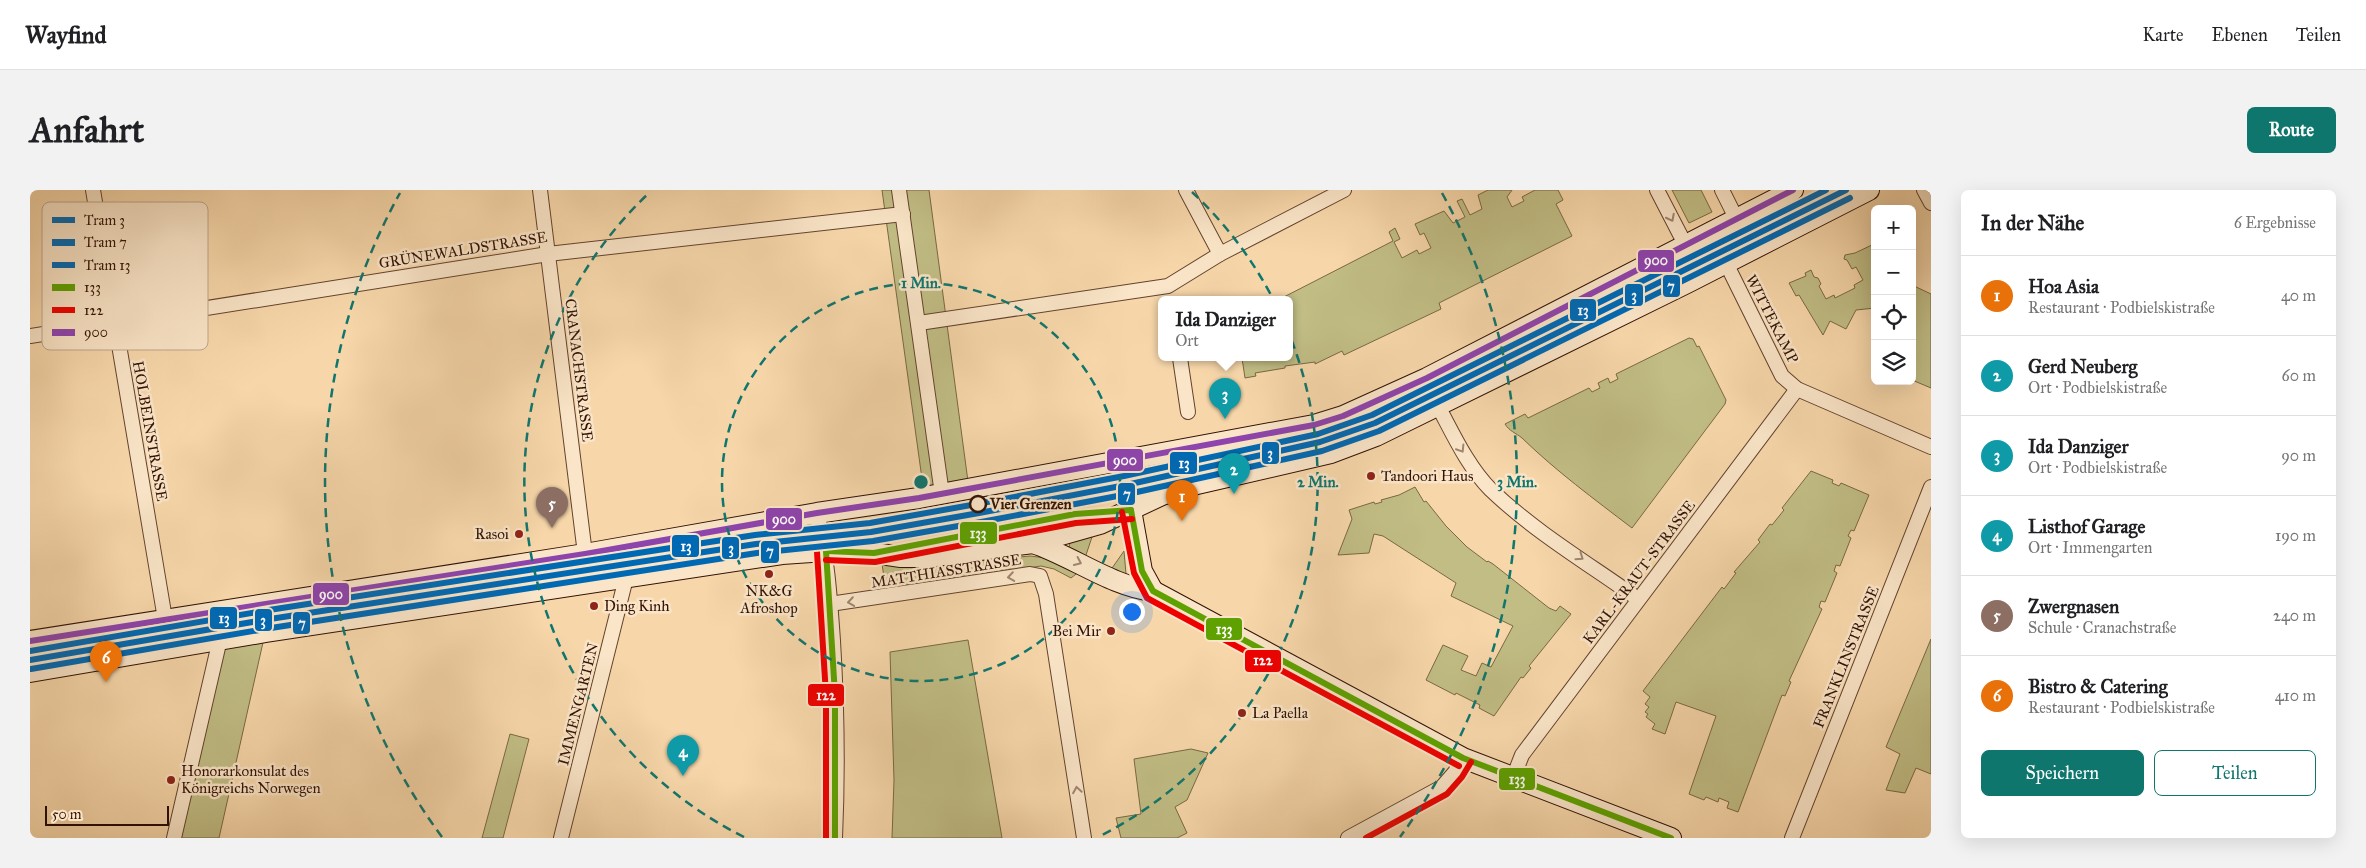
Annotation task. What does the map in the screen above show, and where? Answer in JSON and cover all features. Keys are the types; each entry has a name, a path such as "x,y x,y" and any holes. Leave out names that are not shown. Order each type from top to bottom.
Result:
{"main road":[{"path":"30,640 585,554 817,513 942,494 1314,425 1343,416 1427,378 1793,190"},
{"path":"30,672 220,639 782,554 826,551 928,557 1033,543 1100,524 1162,495 1197,484 1331,453 1376,436 1869,190"},
{"path":"1131,510 1142,571 1153,591"},
{"path":"1033,543 1079,562 1122,583 1153,591 1463,758 1671,838"}],"street":[{"name":"CRANACHSTRASSE","path":"540,190 585,554"},
{"path":"899,190 942,494"},
{"path":"1186,190 1220,254"},
{"path":"919,323 1170,293 1220,254 1344,190"},
{"path":"1657,190 1686,246 1726,263 1736,218 1722,190"},
{"path":"1924,190 1931,203"},
{"name":"GRÜNEWALDSTRASSE","path":"208,307 548,254 903,214"},
{"name":"WITTEKAMP","path":"1726,263 1782,376 1797,389 1931,446"},
{"name":"HOLBEINSTRASSE","path":"120,350 165,619"},
{"path":"1180,361 1188,412"},
{"name":"KARL-KRAUT-STRASSE","path":"1513,778 1522,755 1797,389"},
{"path":"1438,406 1462,450 1490,489 1532,524 1638,599"},
{"path":"1121,460 1131,510"},
{"name":"FRANKLINSTRASSE","path":"1792,838 1931,487"},
{"path":"817,513 826,551 835,683 837,787 835,838"},
{"name":"MATTHIASSTRASSE","path":"830,604 1030,574 1040,576 1045,589 1084,838"},
{"name":"IMMENGARTEN","path":"561,838 626,578"},
{"path":"174,838 220,639"},
{"path":"1348,838 1442,787 1455,772 1463,758"}],"shaded area":[{"path":"882,190 929,190 969,489 919,498 923,486"},
{"path":"1488,190 1512,190 1507,197 1512,207 1524,201 1522,197 1535,190 1558,190 1563,200 1556,204 1572,236 1439,303 1441,309 1344,355 1342,351 1315,364 1315,362 1285,366 1285,368 1255,373 1256,376 1245,378 1242,361 1293,361 1293,296 1286,296 1393,241 1389,232 1395,228 1400,239 1394,242 1402,258 1417,250 1419,254 1431,248 1424,233 1420,235 1415,224 1444,211 1453,223 1465,217 1457,201 1462,199 1470,215 1482,209 1478,195"},
{"path":"1672,190 1701,190 1712,212 1689,223"},
{"path":"1871,245 1871,308 1856,310 1846,329 1830,321 1823,335 1799,295 1796,296 1789,283 1806,276 1805,273 1811,270 1814,277 1818,278 1821,284 1819,286 1826,299 1834,295 1835,298 1855,288 1854,285 1863,280 1856,267 1852,269 1847,260 1844,259 1845,255 1855,253"},
{"path":"1916,287 1931,294 1931,388 1916,382"},
{"path":"1689,338 1693,339 1697,347 1699,346 1726,400 1725,404 1632,528 1562,473 1505,424 1525,414 1528,418 1589,388 1592,392 1600,388 1598,383 1608,378 1610,383 1618,379 1616,374"},
{"path":"1811,471 1833,480 1832,483 1839,486 1841,483 1869,495 1854,531 1851,530 1848,536 1851,538 1840,566 1836,565 1834,571 1837,573 1825,602 1821,601 1819,607 1822,609 1789,681 1791,682 1785,696 1782,695 1738,812 1727,808 1729,802 1719,798 1718,802 1706,797 1704,800 1689,794 1716,716 1676,702 1665,734 1652,729 1655,724 1646,717 1648,714 1645,712 1649,707 1645,704 1650,697 1643,691 1722,587 1724,589 1736,573 1734,572 1760,542 1758,540 1784,510 1782,508"},
{"path":"1415,487 1424,502 1426,501 1446,526 1467,547 1487,562 1493,564 1549,608 1556,611 1560,606 1571,614 1529,666 1531,668 1523,678 1521,677 1494,716 1479,708 1480,705 1426,680 1443,645 1468,656 1461,670 1476,676 1482,663 1491,667 1513,626 1451,596 1456,583 1383,536 1374,534 1369,553 1338,555 1352,519 1349,510 1374,502 1375,504 1382,502 1381,500 1399,495"},
{"path":"1093,534 1085,558 1069,548 1070,542"},
{"path":"1124,551 1126,574 1110,571"},
{"path":"1030,556 1054,559 1080,571 1071,578 1054,569 1041,566 886,590 882,564 954,563"},
{"path":"264,638 219,838 174,838 217,651"},
{"path":"1931,639 1931,774 1916,768 1905,793 1886,790 1900,754 1886,747"},
{"path":"968,640 1002,838 892,838 894,780 890,652"},
{"path":"510,734 529,739 503,838 482,838"},
{"path":"1191,749 1208,753 1187,800 1175,807 1187,833 1177,838 1121,838 1116,818 1141,814 1134,759"}],"tram line":[{"name":"13","path":"30,651 269,610 755,535 870,523 1124,476 1318,434 1372,415 1826,190"},
{"name":"3","path":"30,660 270,619 756,544 871,532 1126,485 1320,442 1375,423 1846,190"},
{"name":"7","path":"31,669 271,628 757,553 873,541 1128,494 1322,451 1379,431 1850,198"}],"transit line":[{"name":"900","path":"30,641 585,554 817,513 919,498 1314,425 1343,416 1427,378 1793,190"},
{"name":"133","path":"1131,510 1142,571 1153,591 1463,758 1671,838"},
{"name":"133","path":"826,551 874,553 1075,514 1131,510"},
{"name":"122","path":"1122,512 1134,573 1147,598 1459,766"},
{"name":"122","path":"826,560 875,562 1076,523 1132,519"},
{"name":"133","path":"826,551 835,695 835,838"},
{"name":"122","path":"817,552 826,695 826,838"},
{"name":"122","path":"1366,838 1447,794 1462,777 1471,762"}],"place":[{"name":"Ida Danziger","path":"1225,419"},
{"name":"Tandoori Haus","path":"1371,476"},
{"name":"Gerd Neuberg","path":"1234,494"},
{"name":"Vier Grenzen","path":"978,504"},
{"name":"Hoa Asia","path":"1182,521"},
{"name":"Zwergnasen","path":"552,528"},
{"name":"Rasoi","path":"519,534"},
{"name":"NK&G Afroshop","path":"769,574"},
{"name":"Ding Kinh","path":"594,606"},
{"name":"Bei Mir","path":"1111,631"},
{"name":"Bistro & Catering","path":"106,682"},
{"name":"La Paella","path":"1242,713"},
{"name":"Listhof Garage","path":"683,776"},
{"name":"Honorarkonsulat des Königreichs Norwegen","path":"171,780"}]}
